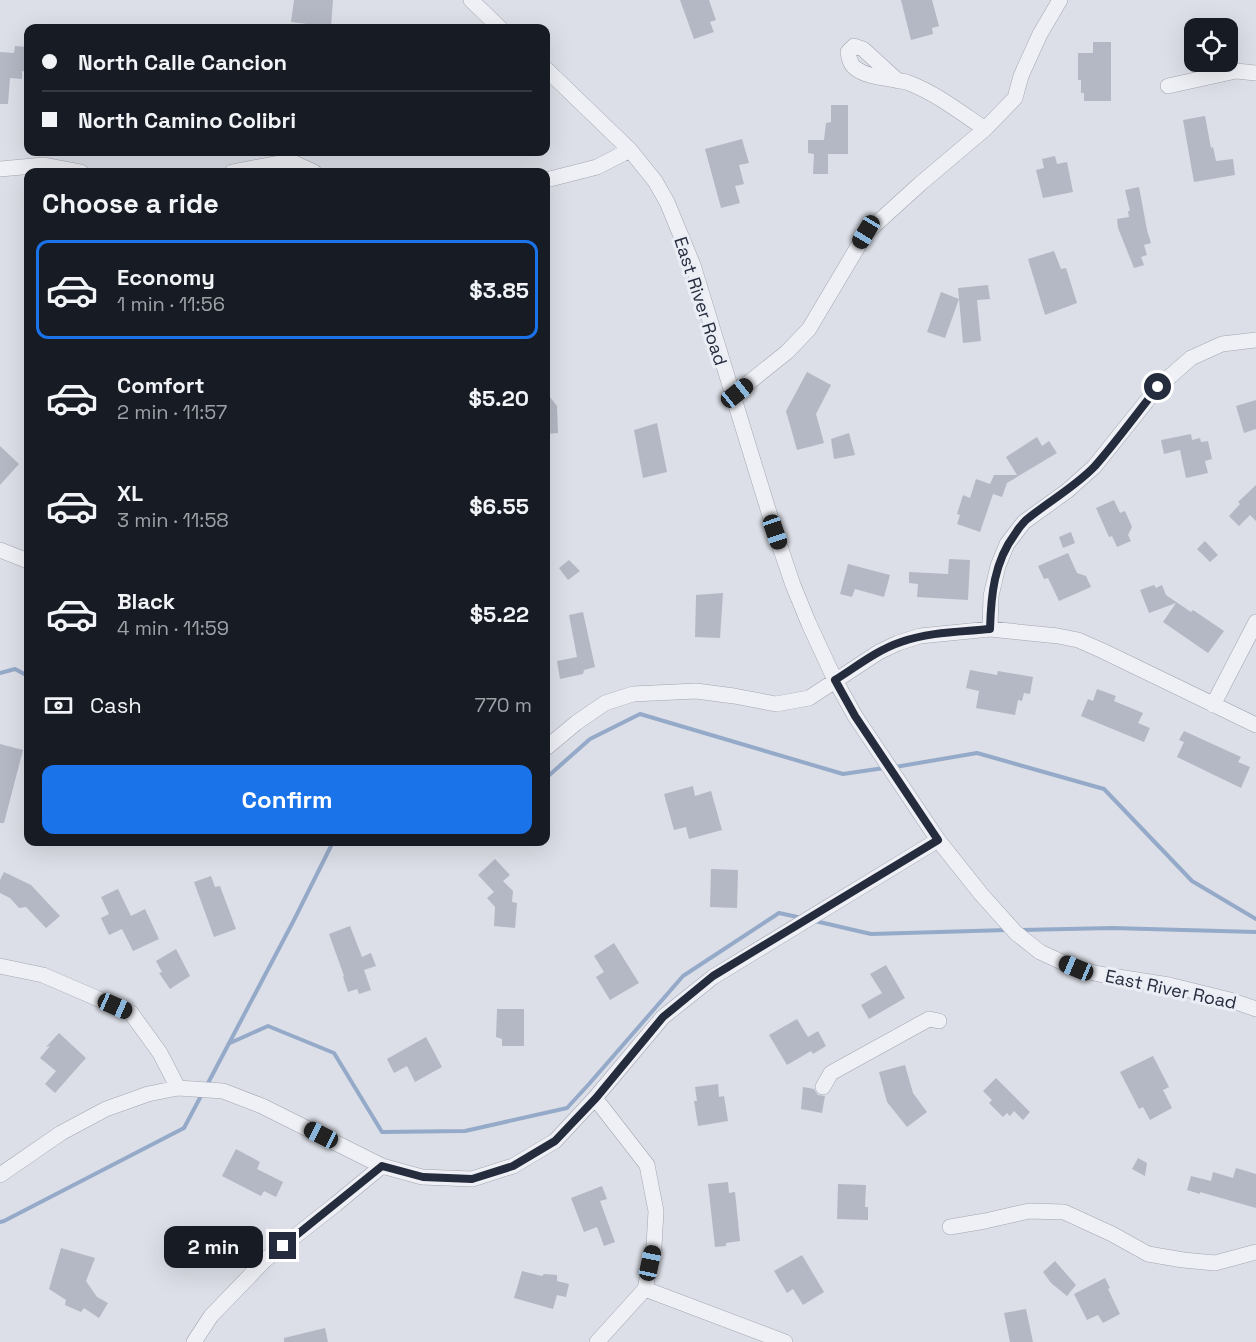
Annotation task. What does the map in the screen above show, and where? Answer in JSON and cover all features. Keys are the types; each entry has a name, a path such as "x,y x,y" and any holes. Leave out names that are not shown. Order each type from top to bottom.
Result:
{"street":[{"path":"471,0 496,24"},
{"path":"732,396 787,352 809,329 866,232 985,129 1016,98 1021,76 1040,34 1060,0"},
{"path":"1168,86 1236,72 1256,73"},
{"name":"East River Road","path":"550,73 630,150 655,181 667,202 693,265 732,396 793,585 818,645 855,716 938,840 1016,933 1040,952 1076,968 1169,985 1256,1009"},
{"path":"898,81 907,82 938,97 985,129"},
{"path":"550,179 597,166 630,150"},
{"path":"253,168 290,161 305,168"},
{"path":"0,169 44,165 60,168"},
{"path":"990,629 991,596 998,566 1007,544 1024,522 1067,491 1094,467 1158,387 1191,358 1222,344 1256,340"},
{"path":"0,550 24,559"},
{"path":"1213,705 1256,622"},
{"path":"550,745 605,703 633,694 696,691 776,704 809,698 879,652 898,643 938,633 990,629 1078,640 1256,725"},
{"path":"0,1175 61,1133 106,1109 148,1094 178,1088 223,1091 262,1106 382,1166 423,1177 472,1179 513,1166 555,1141 596,1098 663,1017 713,976 938,840"},
{"path":"0,966 42,975 131,1013 160,1053 178,1088"},
{"path":"823,1087 831,1073 929,1019 939,1021"},
{"path":"596,1098 647,1165 656,1211 654,1246 645,1289 597,1342"},
{"path":"194,1342 211,1316 265,1260 382,1166"},
{"path":"950,1227 1029,1211 1064,1212 1112,1233 1148,1254 1215,1263 1256,1252"},
{"path":"645,1289 785,1342"}],"building":[{"path":"294,0 333,0 331,24 291,22"},
{"path":"680,0 709,0 716,20 710,22 714,32 694,39"},
{"path":"901,0 932,0 939,26 932,28 933,34 911,40"},
{"path":"1093,42 1111,42 1111,101 1084,101 1084,93 1081,93 1081,80 1078,80 1078,53 1093,53"},
{"path":"15,46 24,47 22,79 10,78 8,104 0,104 0,52 14,53"},
{"path":"831,105 848,105 848,154 828,154 828,174 813,174 814,154 808,153 808,140 824,140 826,123 831,122"},
{"path":"1205,116 1216,161 1233,159 1235,175 1194,182 1183,120"},
{"path":"742,139 749,163 739,165 744,184 735,186 740,203 721,208 705,149"},
{"path":"1055,156 1057,164 1067,162 1073,192 1043,198 1036,170 1044,168 1042,159"},
{"path":"1139,187 1151,243 1144,245 1147,255 1141,257 1144,265 1134,268 1118,228 1117,219 1129,217 1128,211 1130,211 1125,190"},
{"path":"1054,251 1061,269 1066,268 1077,303 1045,315 1028,259"},
{"path":"988,285 990,299 977,300 981,341 963,343 958,288"},
{"path":"941,292 959,299 945,338 927,332"},
{"path":"807,372 831,385 816,414 824,443 797,450 786,411"},
{"path":"550,397 557,406 558,433 550,434"},
{"path":"1256,400 1256,429 1244,433 1236,406"},
{"path":"657,423 667,472 643,478 634,430"},
{"path":"849,433 855,455 834,459 831,439"},
{"path":"1191,434 1192,440 1200,438 1201,442 1208,441 1212,459 1205,461 1208,473 1186,478 1180,450 1164,454 1161,440"},
{"path":"1037,437 1042,446 1049,441 1057,453 1007,483 1002,497 993,494 980,532 957,524 960,515 957,514 963,495 970,498 976,479 990,484 994,475 1017,475 1006,457"},
{"path":"0,446 19,464 0,485"},
{"path":"1256,485 1256,521 1250,515 1239,526 1229,516 1240,504 1238,502"},
{"path":"1114,500 1120,513 1125,511 1132,527 1128,535 1131,541 1117,547 1112,536 1109,537 1096,508"},
{"path":"1071,532 1075,543 1063,548 1059,537"},
{"path":"1205,541 1218,555 1210,562 1197,549"},
{"path":"1068,553 1077,573 1086,576 1091,587 1059,601 1048,578 1044,579 1038,566"},
{"path":"949,559 970,560 968,600 917,597 918,584 909,583 909,572 948,574"},
{"path":"569,560 580,571 568,580 559,568"},
{"path":"848,564 890,575 884,597 855,589 852,597 840,594"},
{"path":"1154,585 1156,588 1162,585 1166,595 1224,631 1208,653 1163,622 1176,603 1149,613 1140,590"},
{"path":"723,593 720,638 695,637 696,595"},
{"path":"583,612 595,667 584,670 583,674 560,679 557,661 577,657 569,615"},
{"path":"970,670 997,675 998,671 1033,677 1030,694 1024,693 1022,701 1018,700 1015,715 976,708 979,691 966,688"},
{"path":"1097,689 1116,696 1114,701 1143,713 1138,723 1150,728 1144,742 1081,716 1088,699 1093,701"},
{"path":"1184,731 1241,757 1238,762 1250,767 1241,788 1177,757 1184,742 1179,740"},
{"path":"0,744 23,750 4,823 0,823"},
{"path":"693,786 695,796 711,791 722,830 689,839 686,827 674,830 664,794"},
{"path":"495,859 510,875 503,881 513,891 512,902 517,903 515,928 494,926 495,907 487,898 494,892 478,875"},
{"path":"711,869 738,870 737,908 710,907"},
{"path":"4,872 31,885 60,916 46,928 26,907 19,908 10,898 0,893 0,880"},
{"path":"211,876 215,887 220,886 236,929 214,937 194,882"},
{"path":"118,889 131,916 145,909 159,939 133,951 122,929 109,935 101,918 109,914 101,897"},
{"path":"350,926 362,957 371,953 376,966 364,970 371,990 359,994 357,989 348,992 329,934"},
{"path":"614,943 639,983 610,1000 596,977 604,972 594,956"},
{"path":"176,949 190,976 170,989 159,973 162,972 156,961"},
{"path":"886,965 905,998 869,1019 861,1005 882,993 870,974"},
{"path":"497,1009 524,1009 524,1046 502,1046 502,1039 496,1037"},
{"path":"797,1019 808,1037 818,1031 826,1046 813,1054 811,1051 787,1065 769,1035"},
{"path":"59,1033 86,1058 55,1093 45,1084 56,1071 40,1058 50,1046 46,1047"},
{"path":"426,1037 442,1067 415,1082 407,1066 394,1073 387,1059"},
{"path":"1153,1056 1169,1087 1163,1090 1172,1108 1150,1120 1143,1107 1139,1109 1120,1072"},
{"path":"905,1065 913,1093 927,1112 907,1127 887,1102 879,1072"},
{"path":"996,1078 1030,1112 1023,1120 1014,1111 1010,1116 1007,1113 1003,1117 989,1103 992,1100 983,1091"},
{"path":"718,1084 719,1097 724,1096 728,1121 698,1126 694,1101 697,1101 695,1087"},
{"path":"803,1087 814,1089 818,1095 825,1096 822,1113 801,1109"},
{"path":"236,1149 260,1162 257,1169 283,1182 276,1197 264,1191 261,1196 222,1176"},
{"path":"1138,1158 1147,1163 1145,1176 1132,1169"},
{"path":"1236,1168 1256,1174 1256,1208 1187,1190 1191,1176 1211,1181 1213,1172 1233,1178"},
{"path":"728,1182 729,1193 735,1192 740,1241 715,1247 708,1184"},
{"path":"838,1184 866,1185 865,1207 868,1207 868,1220 837,1219"},
{"path":"602,1186 607,1199 600,1201 615,1242 604,1246 597,1227 584,1232 571,1198"},
{"path":"61,1248 95,1258 86,1281 97,1297 108,1303 99,1318 84,1308 81,1312 65,1305 66,1300 49,1289"},
{"path":"802,1255 824,1292 803,1305 793,1289 787,1293 774,1271"},
{"path":"1055,1261 1076,1285 1067,1296 1051,1283 1043,1272"},
{"path":"522,1271 542,1276 544,1274 557,1275 557,1281 569,1284 566,1297 557,1295 553,1309 514,1298"},
{"path":"1105,1278 1120,1314 1103,1323 1098,1315 1087,1320 1074,1294"},
{"path":"1026,1309 1033,1342 1010,1342 1004,1313"},
{"path":"325,1328 328,1342 284,1342 284,1338"}],"waterway":[{"path":"0,673 15,669 24,674"},
{"path":"550,774 590,739 640,714 843,774 884,768"},
{"path":"895,767 977,753 1104,789 1192,881 1256,919"},
{"path":"207,1085 331,846"},
{"path":"230,1043 268,1026 334,1053 382,1132 465,1131 567,1108 683,976 779,913 802,918"},
{"path":"815,921 871,934 1007,930"},
{"path":"1021,930 1112,928 1256,932"},
{"path":"0,1222 184,1128 202,1094"}],"route":[{"path":"283,1246 382,1166 423,1177 472,1179 513,1166 555,1141 596,1098 663,1017 713,976 938,840 855,716 835,680 879,652 898,643 938,633 990,629 994,581 1007,544 1024,522 1067,491 1094,467 1158,387"}]}
